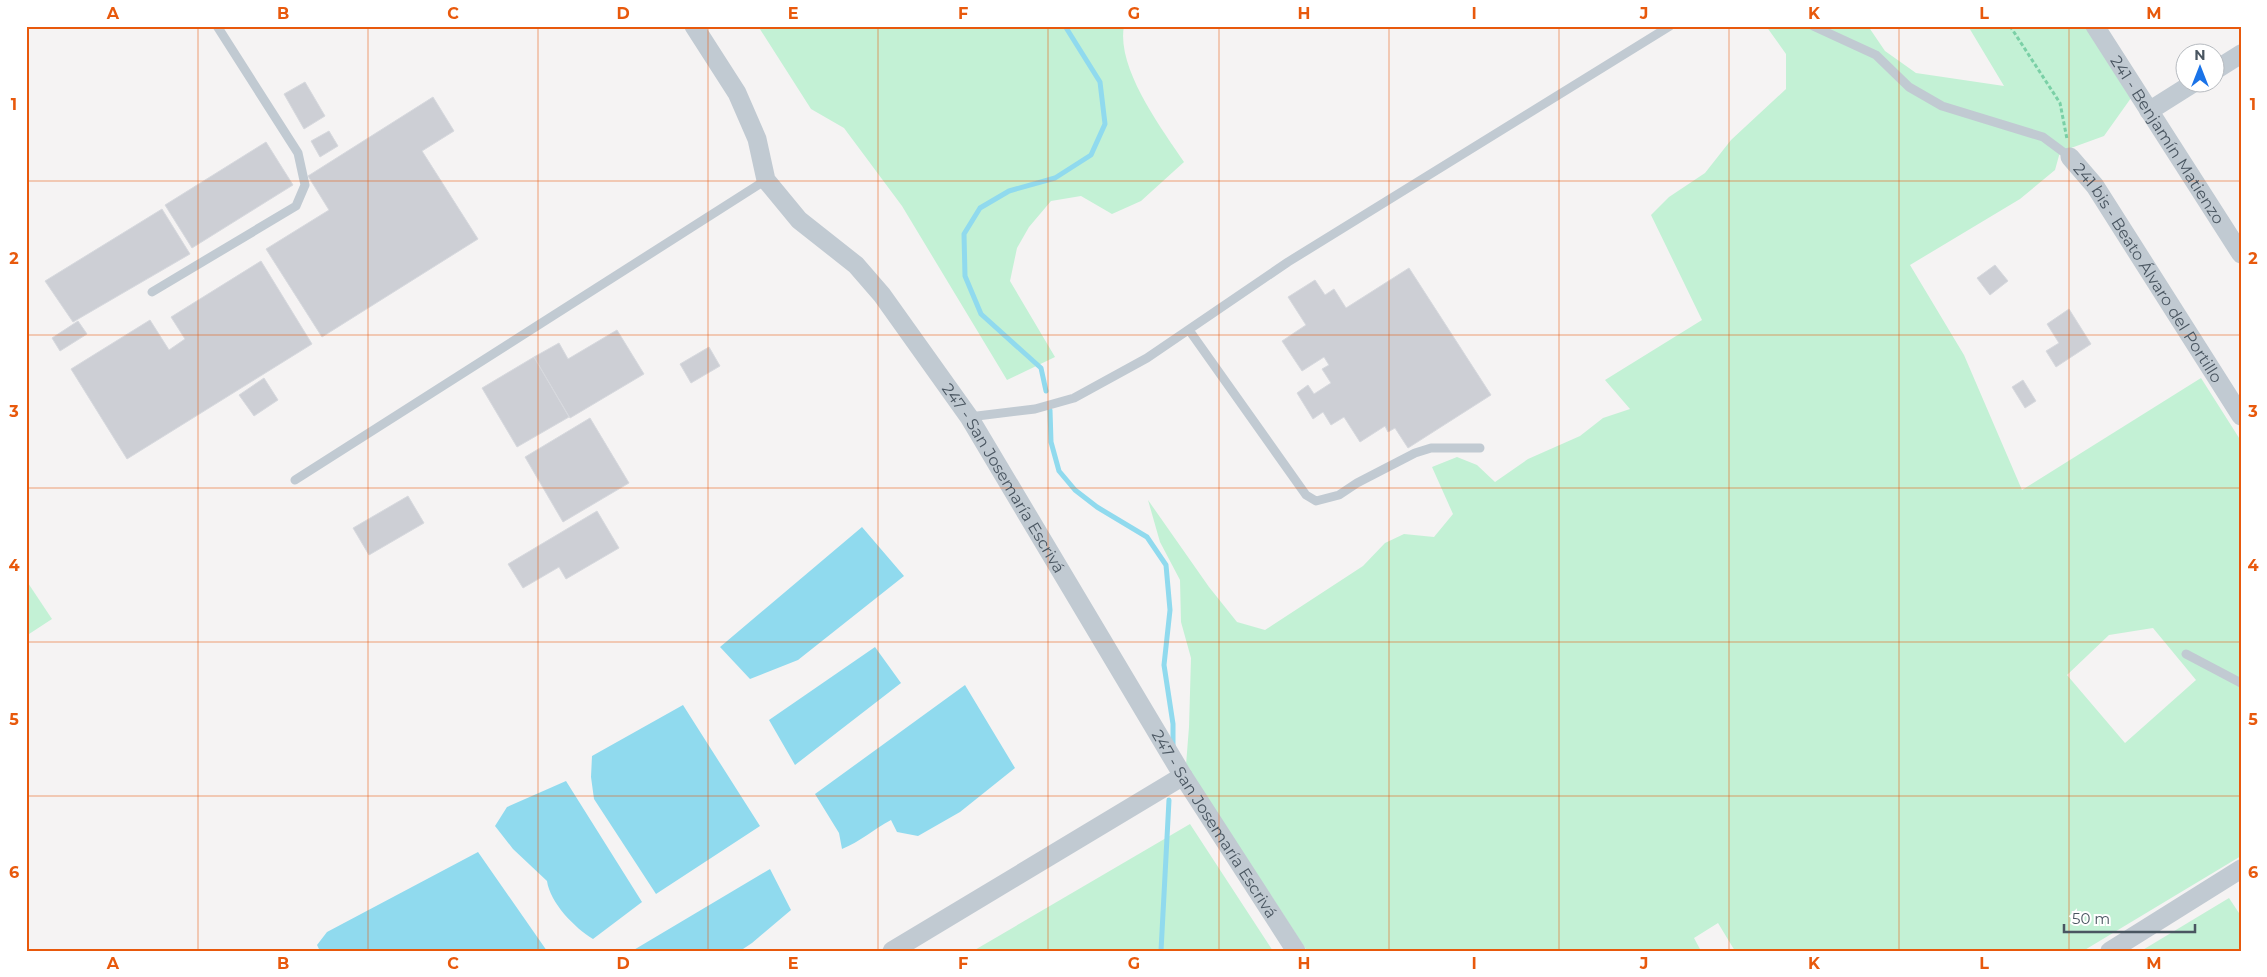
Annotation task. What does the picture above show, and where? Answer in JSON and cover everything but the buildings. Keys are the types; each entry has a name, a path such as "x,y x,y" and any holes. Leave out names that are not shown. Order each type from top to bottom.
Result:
{"street":[{"name":"247 - San Josemaría Escrivá","path":"694,26 738,93 757,139 766,180 799,220 856,265 882,295 969,417 1184,776 1296,951"},
{"name":"241 - Benjamín Matienzo","path":"2095,26 2241,254"},
{"path":"2224,64 2241,54"},
{"path":"2149,111 2179,92"},
{"name":"241 bis - Beato Álvaro del Portillo","path":"2070,157 2095,186 2241,416"},
{"path":"892,951 1184,776"},
{"path":"2110,951 2241,869"}],"lane":[{"path":"152,292 296,206 306,185 298,154 217,26"},
{"path":"969,417 1036,409 1074,398 1147,358 1288,262 1670,26"},
{"path":"1813,26 1876,55 1909,87 1942,106 2043,137 2070,157"},
{"path":"295,480 766,180"},
{"path":"1189,330 1306,495 1316,501 1339,495 1357,482 1415,453 1431,448 1480,448"},
{"path":"2186,654 2241,684"}],"path":[{"path":"2010,26 2060,103 2070,157"}],"green space":[{"path":"758,26 1124,26 1123,43 1134,79 1153,116 1184,162 1141,201 1112,214 1081,196 1051,201 1029,227 1017,248 1010,281 1055,357 1007,380 902,206 844,128 811,109"},
{"path":"1766,26 1868,26 1885,51 1916,73 2004,86 1968,26 2086,26 2131,98 2104,136 2060,152 2055,170 2020,199 1910,265 1964,355 2022,490 2201,378 2241,441 2241,856 2083,951 1735,951 1718,923 1694,938 1701,951 1307,951 1186,765 1191,658 1181,622 1180,580 1160,542 1148,500 1209,587 1237,622 1265,630 1363,566 1385,543 1404,534 1434,537 1453,514 1432,467 1457,457 1477,465 1495,482 1528,459 1580,436 1603,418 1630,409 1605,380 1702,320 1651,215 1669,197 1705,173 1731,140 1786,89 1786,54","holes":["2153,628 2196,680 2125,743 2067,675 2109,635"]},
{"path":"26,580 52,619 26,636"},
{"path":"1190,824 1273,951 973,951"},
{"path":"2229,898 2241,916 2241,951 2141,951"}],"water":[{"path":"862,527 904,576 798,660 750,679 720,647"},
{"path":"875,647 901,683 795,765 769,720"},
{"path":"965,685 1015,768 960,812 918,836 897,832 891,820 842,849 839,833 815,794"},
{"path":"683,705 760,826 656,894 594,799 591,777 592,756"},
{"path":"566,781 642,902 593,939 564,914 553,898 547,881 513,849 495,826 507,807"},
{"path":"478,852 547,951 320,951 317,945 327,932"},
{"path":"770,869 791,910 740,951 632,951"}],"waterway":[{"path":"1046,391 1041,368 981,314 965,276 964,234 980,208 1009,191 1055,178 1091,155 1105,124 1100,82 1065,26"},
{"path":"1050,410 1051,442 1059,471 1075,490 1097,507 1147,537 1166,565 1170,610 1164,665 1173,724 1173,747"},
{"path":"1161,951 1169,800"}]}
